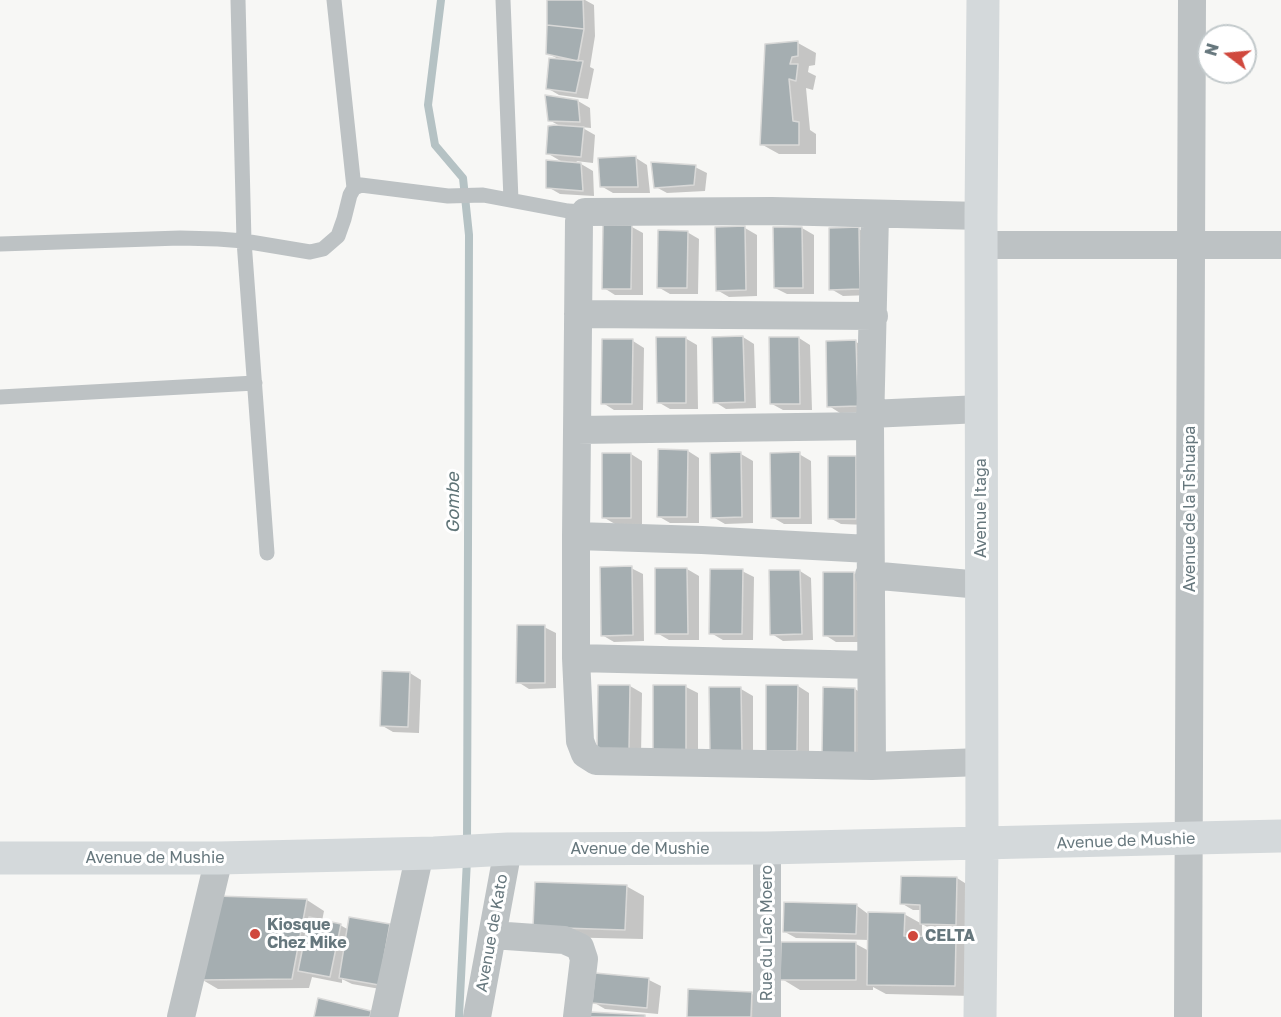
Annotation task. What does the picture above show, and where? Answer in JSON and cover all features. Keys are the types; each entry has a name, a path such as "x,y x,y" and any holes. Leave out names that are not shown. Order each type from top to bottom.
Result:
{"street":[{"name":"Avenue Itaga","path":"980,1017 983,0"},
{"name":"Avenue de la Tshuapa","path":"1188,1017 1192,0"},
{"path":"981,762 872,766 596,761 585,754 580,741 576,658 579,221 585,212 772,211 875,215 981,231 1191,245 1281,245"},
{"path":"872,766 869,562 875,215"},
{"path":"578,314 874,316"},
{"path":"577,430 870,420 981,410"},
{"path":"576,536 702,540 869,562 981,585"},
{"path":"576,658 871,665"},
{"name":"Avenue de Mushie","path":"0,858 219,858 497,850 767,849 1281,836"},
{"name":"Rue du Lac Moero","path":"767,849 767,1017"},
{"name":"Avenue de Kato","path":"477,1017 492,935 497,850"},
{"path":"384,1017 427,853"},
{"path":"181,1017 219,858"},
{"path":"492,935 564,940 580,947 584,959 577,1017"}],"lane":[{"path":"238,0 244,241 267,553"},
{"path":"0,244 180,238 244,241 310,252 323,249 338,236 354,188 334,0"},
{"path":"503,0 511,200"},
{"path":"354,188 361,185 448,196 483,195 568,211 585,212"},
{"path":"0,397 255,383"}],"building":[{"path":"547,0 583,0 584,29 547,25"},
{"path":"547,25 584,29 578,61 546,54"},
{"path":"798,41 798,56 792,57 790,64 798,64 796,81 789,79 793,121 799,122 799,145 760,145 765,44"},
{"path":"549,58 583,61 576,93 546,89"},
{"path":"545,95 578,100 580,122 548,121"},
{"path":"548,126 584,127 581,157 546,154"},
{"path":"636,156 638,187 600,187 598,158"},
{"path":"546,160 581,163 583,191 546,188"},
{"path":"651,162 696,165 694,185 654,188"},
{"path":"603,225 632,225 631,289 602,289"},
{"path":"745,226 746,290 716,291 715,227"},
{"path":"773,227 802,227 803,288 774,288"},
{"path":"859,227 860,289 829,290 829,228"},
{"path":"658,230 688,231 687,288 657,288"},
{"path":"743,336 745,402 713,403 712,337"},
{"path":"656,337 686,337 686,403 657,403"},
{"path":"769,337 799,337 800,404 770,404"},
{"path":"602,339 633,339 632,404 601,404"},
{"path":"856,340 858,406 827,407 826,341"},
{"path":"658,449 688,450 687,517 657,517"},
{"path":"741,452 742,517 711,518 710,453"},
{"path":"800,452 800,518 771,518 770,453"},
{"path":"602,453 631,453 631,518 602,518"},
{"path":"828,456 856,456 856,519 828,519"},
{"path":"632,566 633,635 601,636 600,567"},
{"path":"655,568 687,568 688,634 655,634"},
{"path":"710,569 743,569 742,634 709,634"},
{"path":"769,570 800,570 802,634 770,635"},
{"path":"823,572 854,572 854,636 823,636"},
{"path":"517,625 545,625 545,683 516,683"},
{"path":"382,671 410,672 408,727 380,726"},
{"path":"598,685 630,685 629,751 597,751"},
{"path":"653,685 686,685 686,753 653,754"},
{"path":"766,685 798,685 797,751 766,751"},
{"path":"709,687 741,687 742,752 710,753"},
{"path":"823,687 855,688 855,754 822,753"},
{"path":"901,876 957,877 956,925 920,924 920,905 900,904"},
{"path":"535,882 627,885 625,930 533,927"},
{"path":"216,896 307,899 292,979 199,980"},
{"path":"784,902 857,904 856,934 783,932"},
{"path":"868,912 905,913 904,936 956,937 955,986 867,985"},
{"path":"309,917 341,924 330,977 298,971"},
{"path":"349,917 390,924 379,985 339,978"},
{"path":"781,942 856,942 856,980 780,980"},
{"path":"595,973 649,978 647,1008 592,1003"},
{"path":"688,989 752,992 751,1017 687,1017"},
{"path":"318,998 371,1011 370,1017 314,1017"},
{"path":"590,1012 645,1015 645,1017 590,1017"}],"waterway":[{"name":"Gombe","path":"441,0 428,105 435,145 463,178 469,235 467,845"},
{"name":"Gombe","path":"459,1017 467,860"}],"place":[{"name":"Kiosque Chez Mike","path":"255,934"},
{"name":"CELTA","path":"913,936"}]}
